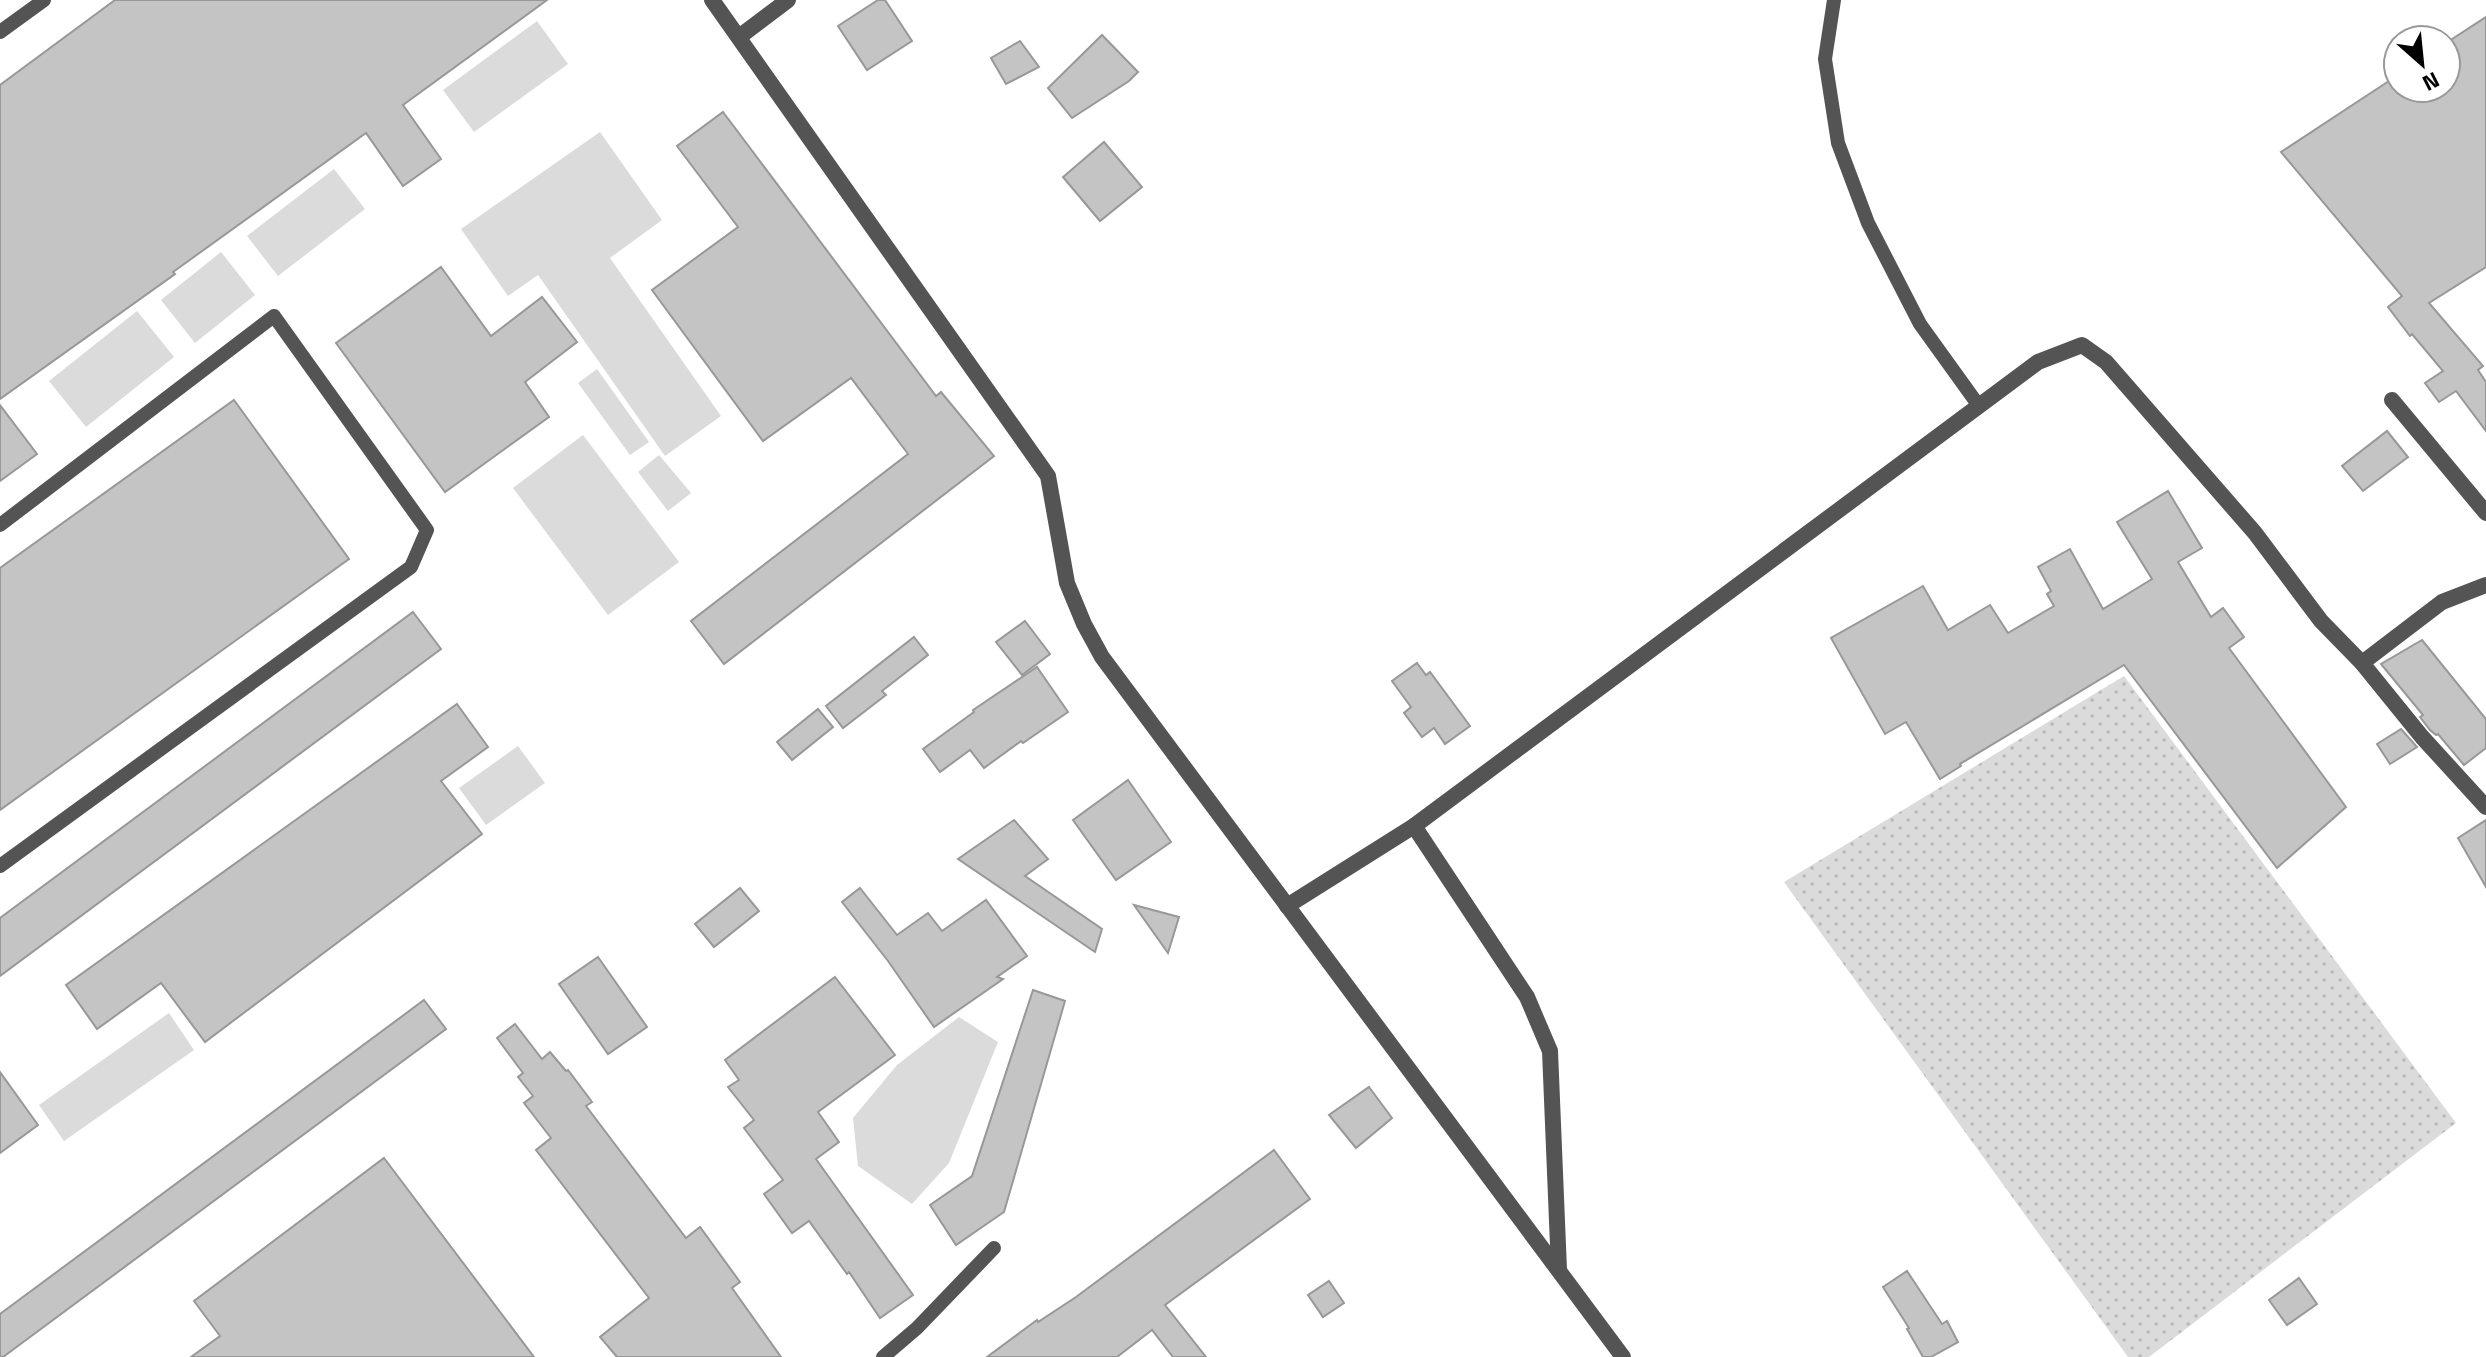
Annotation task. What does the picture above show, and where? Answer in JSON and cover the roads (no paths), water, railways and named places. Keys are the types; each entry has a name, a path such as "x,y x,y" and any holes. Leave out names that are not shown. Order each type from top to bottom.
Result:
{"street":[{"path":"712,0 1048,476 1067,583 1102,657 1623,1357"},
{"path":"739,37 788,0"},
{"path":"1287,906 1414,826 2038,362 2082,345 2106,362 2255,533 2321,621 2362,663 2422,737 2486,807"},
{"path":"2392,400 2486,513"},
{"path":"2362,663 2442,602 2486,585"},
{"path":"1414,826 1527,997 1550,1051 1559,1271"}],"lane":[{"path":"0,32 44,0"},
{"path":"1834,0 1825,59 1838,143 1868,223 1920,324 1979,406"},
{"path":"0,525 274,316 427,530 411,567 0,866"},
{"path":"883,1357 917,1328 994,1248"}]}
